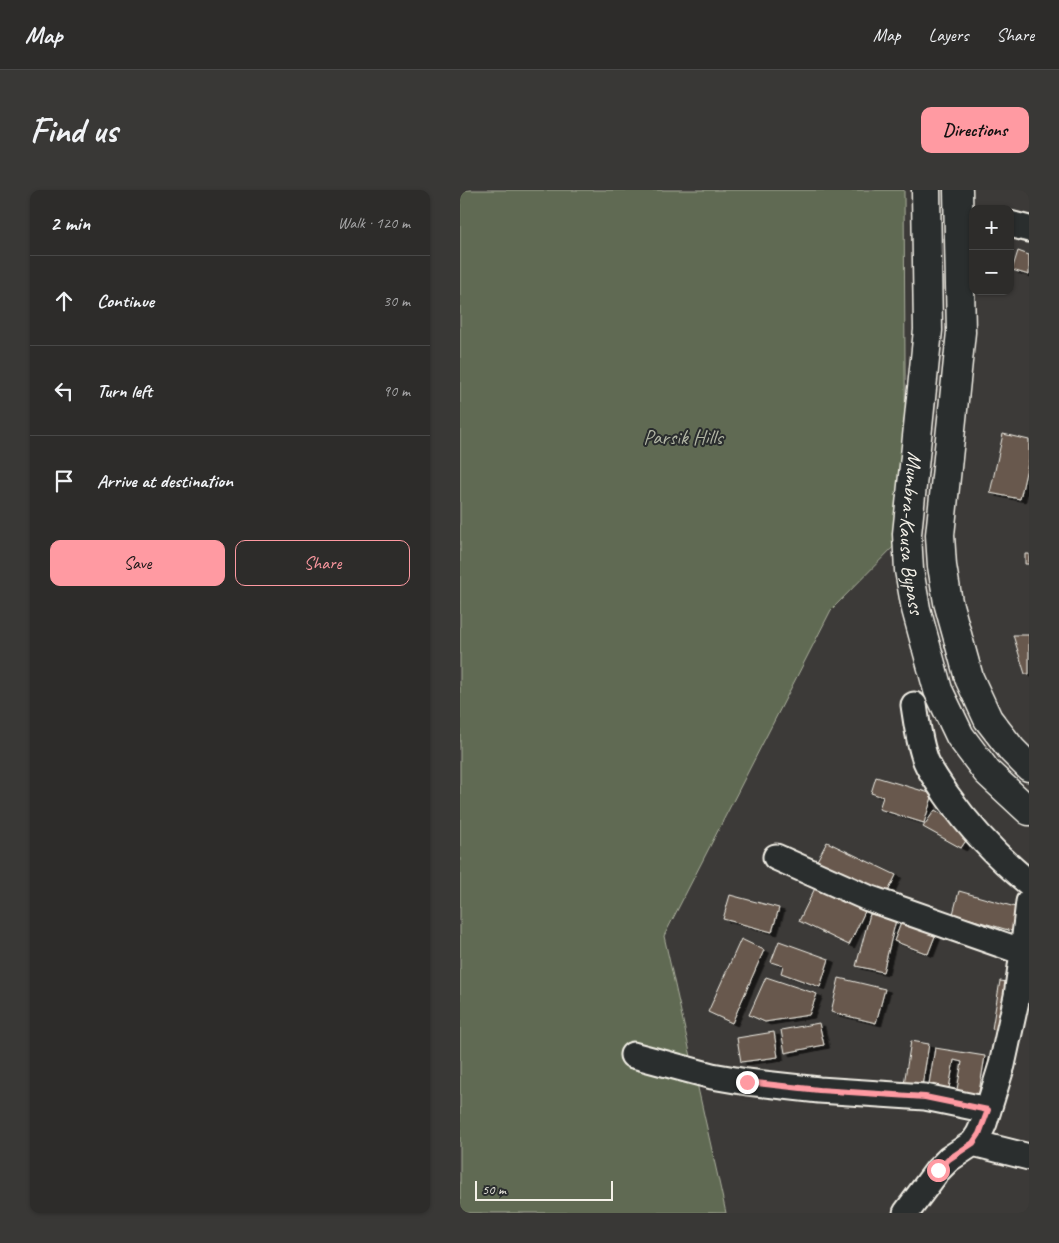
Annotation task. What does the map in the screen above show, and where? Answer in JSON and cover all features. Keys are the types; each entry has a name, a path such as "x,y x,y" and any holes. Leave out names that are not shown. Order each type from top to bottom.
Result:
{"highway":[{"name":"Mumbra-Kausa Bypass","path":"926,190 928,330 907,534 909,570 916,609 938,690 960,736 987,772 1029,811"},
{"name":"Mumbra-Kausa Bypass","path":"958,190 961,332 940,535 942,566 948,602 969,678 988,720 1012,750 1029,767"}],"street":[{"path":"1014,225 1029,230"},
{"path":"914,705 920,740 927,762 937,780 954,806 983,840 1007,865 1029,883"},
{"path":"776,857 868,898 1023,952"},
{"path":"906,1213 938,1170 949,1159 973,1143 979,1134 1004,1058 1017,996 1029,902"},
{"path":"633,1055 712,1076 747,1082 819,1090 925,1097 988,1110"},
{"path":"973,1143 1029,1157"}],"green space":[{"name":"Parsik Hills","path":"460,190 904,190 906,534 831,610 664,936 726,1213 460,1213"}],"building":[{"path":"1018,251 1029,255 1029,275 1014,271"},
{"path":"1003,434 1029,440 1029,459 1020,499 990,493"},
{"path":"1025,554 1029,554 1029,564 1025,564"},
{"path":"1013,635 1029,635 1029,674 1025,674"},
{"path":"876,777 933,794 924,823 879,809 883,797 871,793"},
{"path":"935,810 971,833 961,848 923,827"},
{"path":"827,842 896,875 883,902 813,868"},
{"path":"818,882 868,905 849,945 799,921"},
{"path":"959,891 1022,909 1015,932 953,914"},
{"path":"730,895 779,908 772,932 723,919"},
{"path":"870,914 896,920 883,972 856,966"},
{"path":"903,918 937,931 928,954 894,941"},
{"path":"741,939 764,950 732,1023 708,1012"},
{"path":"779,941 829,959 820,987 781,973 783,966 771,962"},
{"path":"766,977 817,994 809,1015 765,1022 749,1015"},
{"path":"839,978 885,989 876,1023 831,1012"},
{"path":"1000,981 1017,983 1008,1032 992,1029"},
{"path":"819,1023 824,1045 785,1053 781,1030"},
{"path":"774,1032 778,1057 741,1062 737,1038"},
{"path":"911,1041 929,1044 922,1086 904,1084"},
{"path":"935,1048 985,1056 978,1098 956,1095 962,1062 954,1060 948,1094 928,1090"}],"route":[{"path":"747,1082 819,1090 925,1097 988,1110 979,1134 973,1143 949,1159 938,1170"}]}
